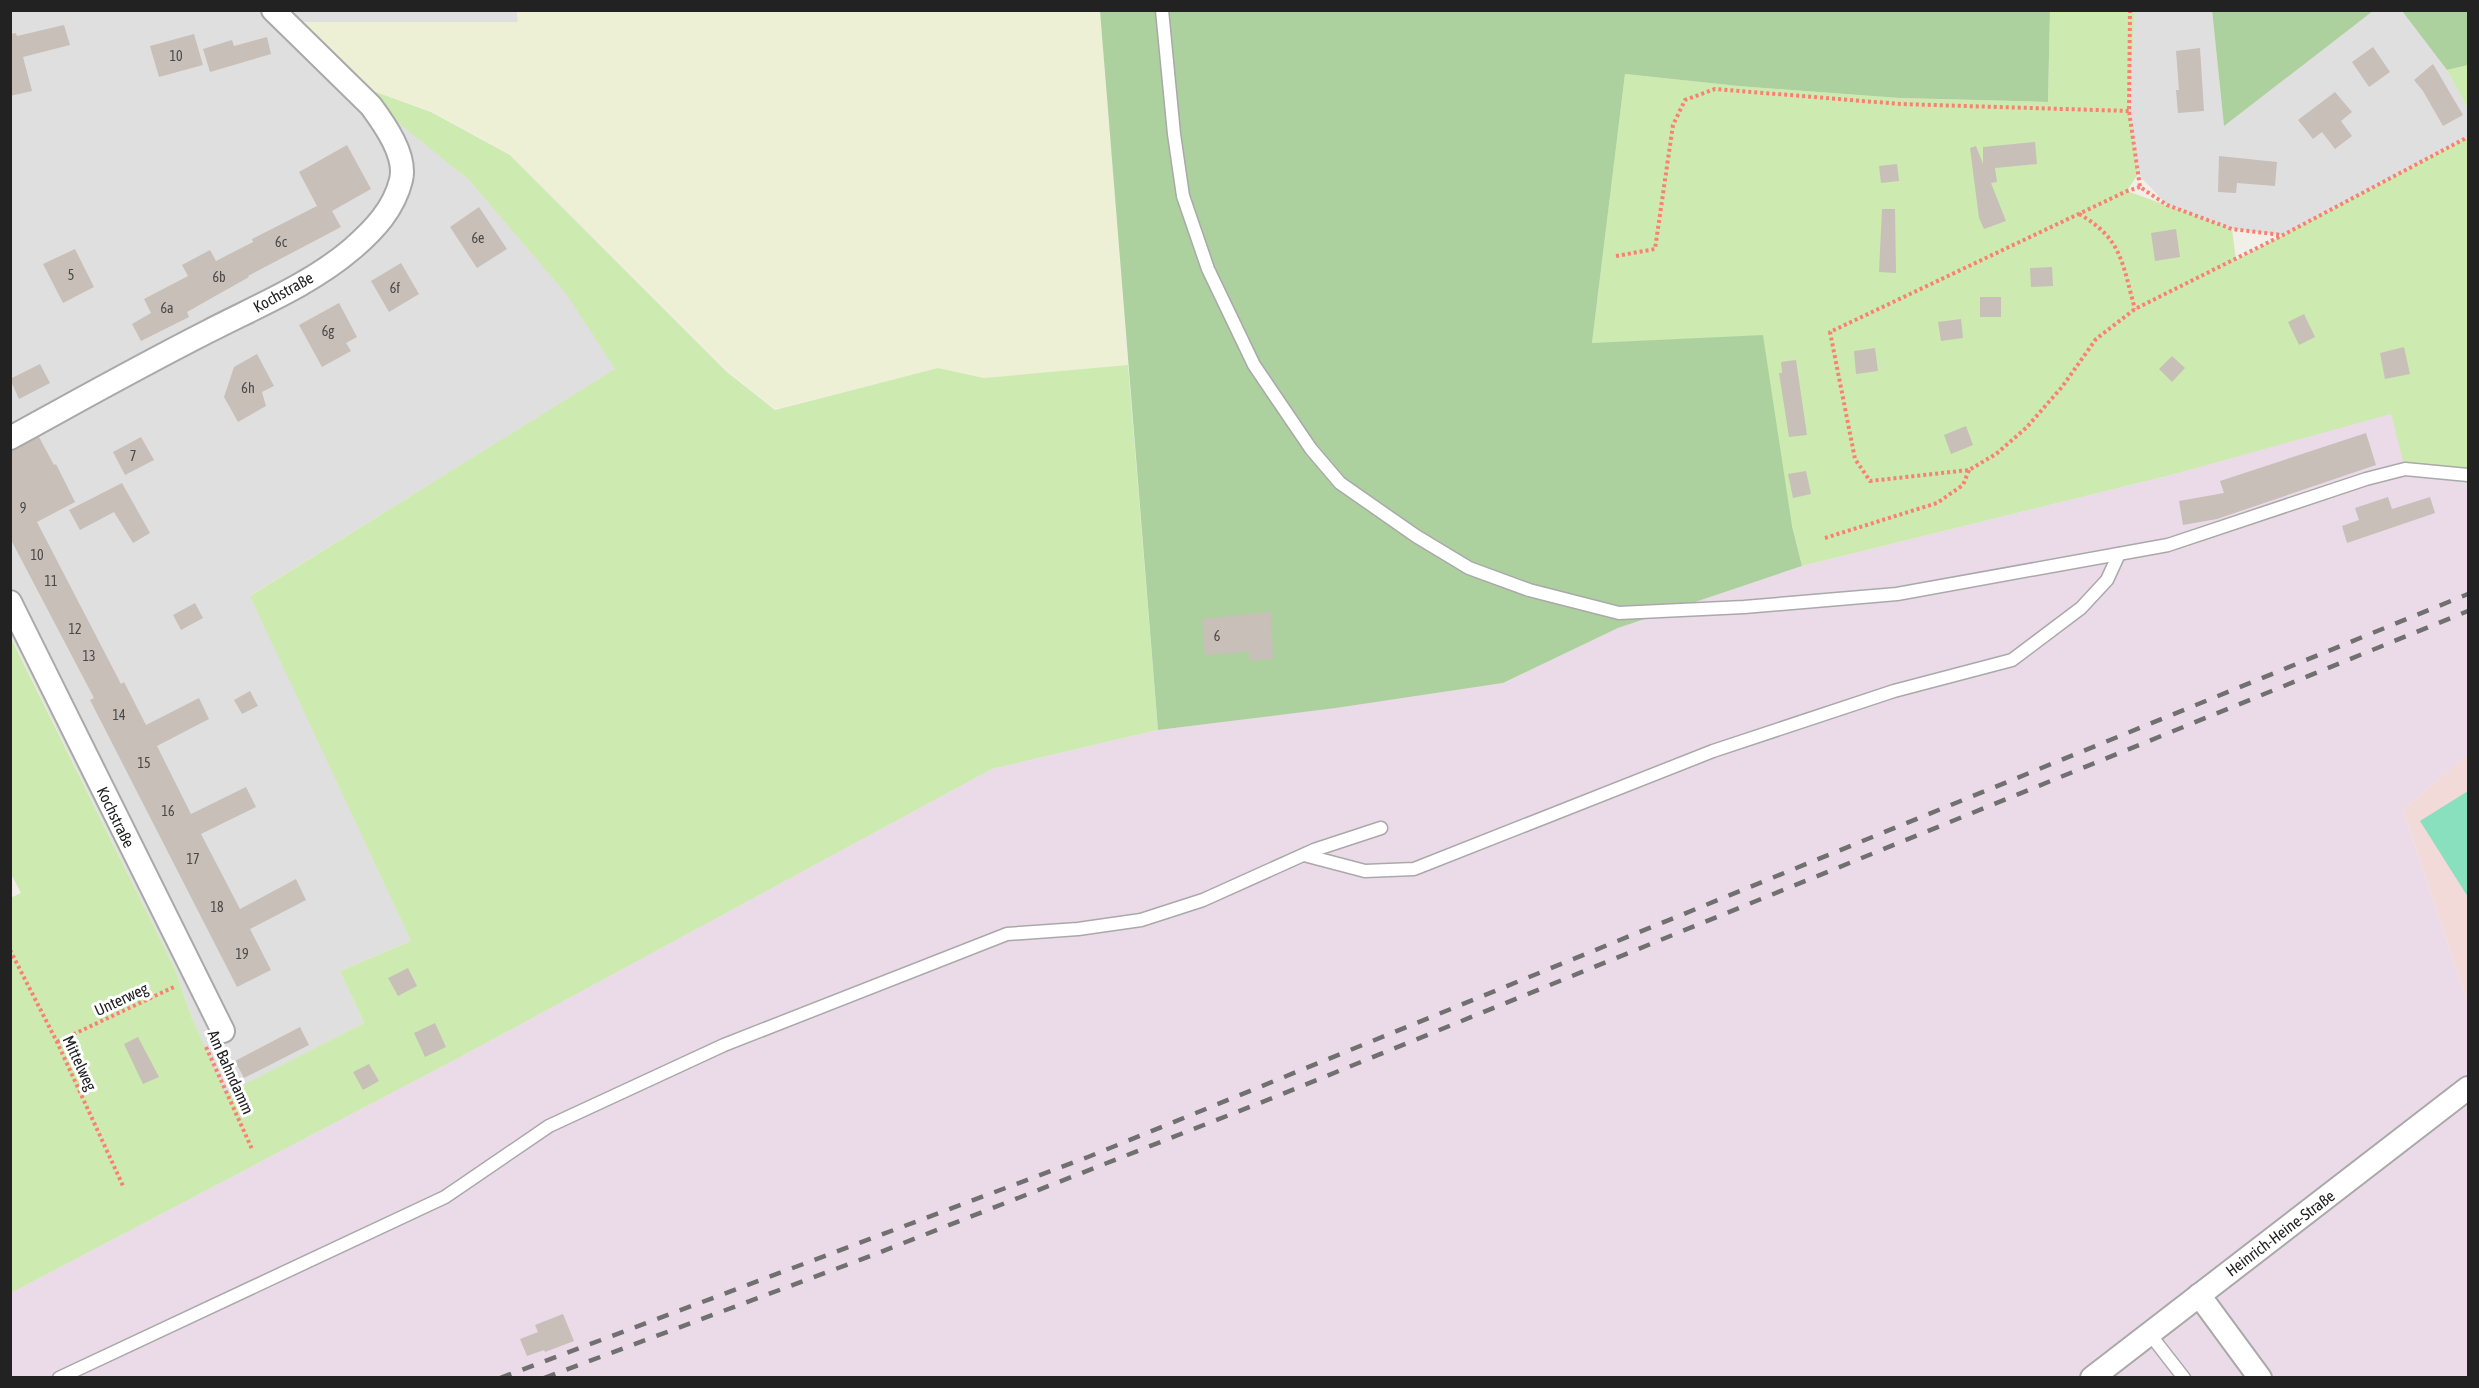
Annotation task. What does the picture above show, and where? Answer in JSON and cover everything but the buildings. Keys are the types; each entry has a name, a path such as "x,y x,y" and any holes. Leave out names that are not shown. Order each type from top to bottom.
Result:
{"street":[{"name":"Kochstraße","path":"10,438 144,364 301,284 352,250 388,214 402,178 399,155 382,121 371,106 273,10"},
{"name":"Kochstraße","path":"10,602 196,977 214,1038"},
{"name":"Heinrich-Heine-Straße","path":"2092,1377 2469,1088"},
{"path":"2199,1295 2260,1377"}],"lane":[{"path":"1162,10 1174,134 1183,196 1208,269 1254,365 1311,449 1340,483 1416,536 1469,568 1529,590 1619,613 1744,607 1897,594 2168,545 2366,479 2405,469 2469,475"},
{"path":"1304,855 1365,871 1414,869 1713,752 1894,691 2012,660 2081,608 2107,580 2119,554"},
{"path":"60,1377 445,1197 549,1126 724,1045 1007,934 1078,929 1140,920 1203,900 1304,855 1381,828"},
{"path":"2149,1333 2184,1377"}],"path":[{"path":"2130,10 2129,111 2140,187 2167,205 2232,229 2283,235"},
{"path":"1616,256 1654,249 1672,126 1685,100 1715,90 1900,104 2129,111"},
{"path":"2140,187 2127,191 1830,332 1855,459 1870,481 1969,470 1996,454 2026,428 2062,387 2096,339 2135,309 2283,235 2469,137"},
{"path":"2078,214 2097,225 2118,250 2135,309"},
{"path":"1825,538 1937,503 1963,485 1969,470"},
{"name":"Mittelweg","path":"10,950 57,1041 124,1188"},
{"name":"Unterweg","path":"57,1041 196,977"},
{"name":"Am Bahndamm","path":"214,1038 252,1149"}],"shaded area":[{"path":"11,11 517,11 518,22 285,22 469,180 567,294 616,369 251,595 411,941 340,971 364,1023 225,1095 192,1018 175,969 11,636"},
{"path":"2135,11 2212,11 2224,125 2373,11 2402,11 2447,70 2468,109 2468,137 2283,235 2232,229 2167,205 2138,174 2129,111"},
{"path":"2391,413 2468,475 2468,754 2403,810 2468,1004 2468,1377 11,1378 11,1293 464,1055 992,769 1158,730 1336,708 1503,683 1618,628 1802,566 2171,475"},
{"path":"2468,754 2468,1004 2403,810"}],"green space":[{"path":"517,10 1100,11 1128,365 984,378 938,368 775,409 728,371 510,154 431,111 374,91 328,66 284,22 518,22"},
{"path":"2212,10 2373,10 2373,11 2224,126"},
{"path":"1100,11 2050,11 2048,102 1899,98 1738,86 1625,74 1592,343 1763,335 1792,526 1802,566 1618,628 1503,683 1336,708 1158,730"},
{"path":"2050,11 2135,11 2129,110 2138,174 2127,191 2232,229 2236,260 2468,137 2468,475 2405,469 2391,414 2171,475 1802,566 1792,526 1592,343 1625,74 1738,86 1899,98 2048,102"},
{"path":"2402,11 2468,11 2468,65 2447,70"},
{"path":"2468,65 2468,109 2447,70"},
{"path":"328,66 373,91 431,112 510,155 727,372 775,410 938,368 984,378 1128,365 1158,730 992,769 464,1055 11,1293 10,898 21,893 10,872 10,636 175,969 192,1018 226,1094 364,1023 340,971 411,941 250,596 615,369 567,295 469,180"},
{"path":"2468,791 2468,897 2420,821"}],"railway":[{"path":"500,1378 1088,1157 2468,594"},
{"path":"544,1378 873,1255 1275,1097 2468,611"}]}
